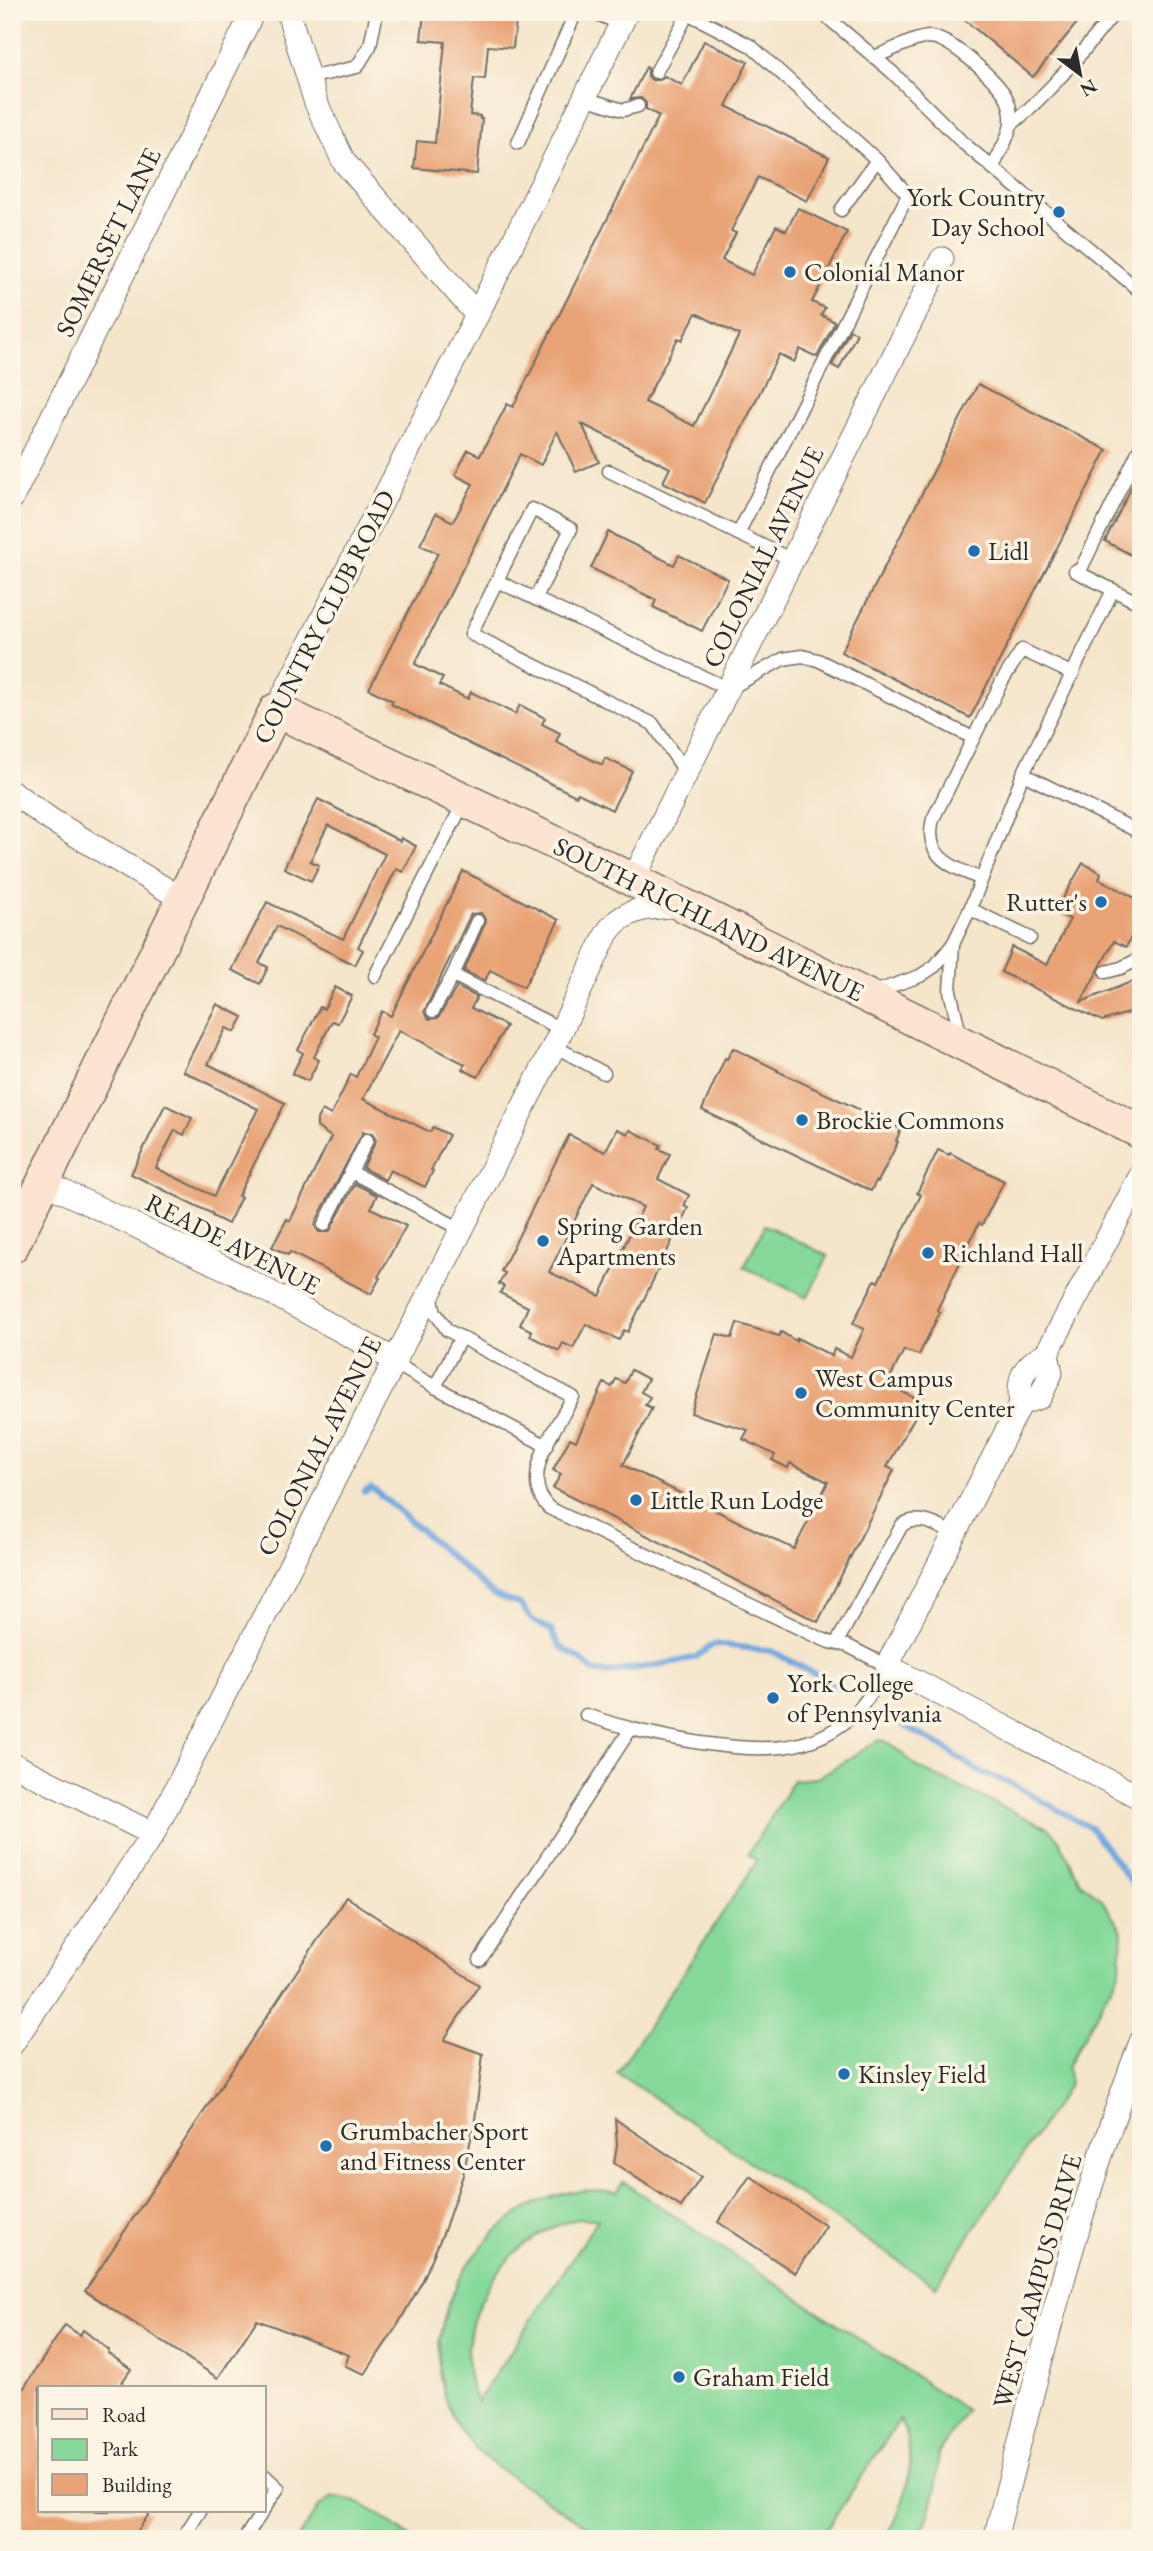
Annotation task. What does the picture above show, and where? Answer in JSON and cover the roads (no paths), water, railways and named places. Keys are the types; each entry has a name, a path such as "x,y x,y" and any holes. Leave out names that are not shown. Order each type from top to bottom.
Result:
{"main road":[{"name":"SOUTH RICHLAND AVENUE","path":"275,710 633,880 1141,1132"},
{"name":"COUNTRY CLUB ROAD","path":"12,1246 275,710"}],"street":[{"name":"SOMERSET LANE","path":"12,498 253,12"},
{"path":"288,12 316,103 344,162 477,315"},
{"name":"COUNTRY CLUB ROAD","path":"275,710 477,315 624,18"},
{"name":"COLONIAL AVENUE","path":"633,880 942,259"},
{"path":"12,792 51,820 182,900"},
{"name":"COLONIAL AVENUE","path":"12,2044 153,1834 430,1292 612,926 630,912 644,908 684,905"},
{"path":"1141,1175 1047,1353 1051,1373 1040,1397 1021,1403 887,1666 1141,1798"},
{"name":"READE AVENUE","path":"43,1182 231,1271 395,1360"},
{"path":"12,1764 153,1834"},
{"name":"WEST CAMPUS DRIVE","path":"995,2539 1073,2243 1141,2042"}],"lane":[{"path":"308,78 357,67 370,46 377,12"},
{"path":"518,143 576,12"},
{"path":"593,12 624,18"},
{"path":"821,12 874,57 962,142 1141,292"},
{"path":"1011,125 1037,103 1115,12"},
{"path":"656,72 687,13 751,46 877,160 908,195 738,534"},
{"path":"874,57 926,37 944,42 982,72 1004,93 1010,110 1011,125 993,168"},
{"path":"584,98 623,110 638,106"},
{"path":"841,210 877,160"},
{"path":"1141,446 1077,572 1141,604"},
{"path":"608,471 792,560"},
{"path":"536,599 570,529 533,509 471,634 653,724 686,773"},
{"path":"497,581 729,689 783,659 802,656 818,660 973,738"},
{"path":"864,995 920,976 935,966 953,944 970,909 1023,774 1113,590"},
{"path":"981,879 956,868 930,843 929,833 933,819 1002,681 1022,650 1073,674"},
{"path":"1023,774 1141,833"},
{"path":"375,976 465,800"},
{"path":"970,909 1030,938"},
{"path":"433,1011 453,975 477,921"},
{"path":"953,944 950,991 962,1042"},
{"path":"1106,972 1141,958"},
{"path":"453,975 557,1038 604,1073"},
{"path":"324,1225 367,1140"},
{"path":"351,1172 461,1229"},
{"path":"430,1292 435,1312 442,1324 461,1337 573,1396 539,1464 537,1484 544,1503 553,1512 811,1634 829,1642 837,1642 887,1666 857,1712 817,1738 792,1746 755,1750 630,1730 586,1715"},
{"path":"435,1387 461,1337"},
{"path":"395,1360 406,1370 435,1387 547,1446"},
{"path":"837,1642 902,1525 908,1521 934,1523 955,1535"},
{"path":"480,1960 630,1730"},
{"path":"266,2477 278,2488 266,2507"},
{"path":"182,2539 199,2512"},
{"path":"244,2539 263,2512"}],"waterway":[{"path":"364,1492 371,1488 376,1491 494,1595 521,1605 532,1620 551,1630 559,1646 593,1671 606,1673 675,1662 696,1657 714,1644 772,1651 837,1686"},
{"path":"896,1721 946,1749 978,1771 1012,1784 1092,1829 1141,1896"}],"place":[{"name":"York Country Day School","path":"1059,212"},
{"name":"Colonial Manor","path":"790,272"},
{"name":"Lidl","path":"974,551"},
{"name":"Rutter's","path":"1101,902"},
{"name":"Brockie Commons","path":"802,1120"},
{"name":"Spring Garden Apartments","path":"543,1241"},
{"name":"Richland Hall","path":"928,1253"},
{"name":"West Campus Community Center","path":"801,1393"},
{"name":"Little Run Lodge","path":"636,1500"},
{"name":"York College of Pennsylvania","path":"773,1698"},
{"name":"Kinsley Field","path":"844,2074"},
{"name":"Grumbacher Sport and Fitness Center","path":"326,2146"},
{"name":"Graham Field","path":"679,2377"}]}
